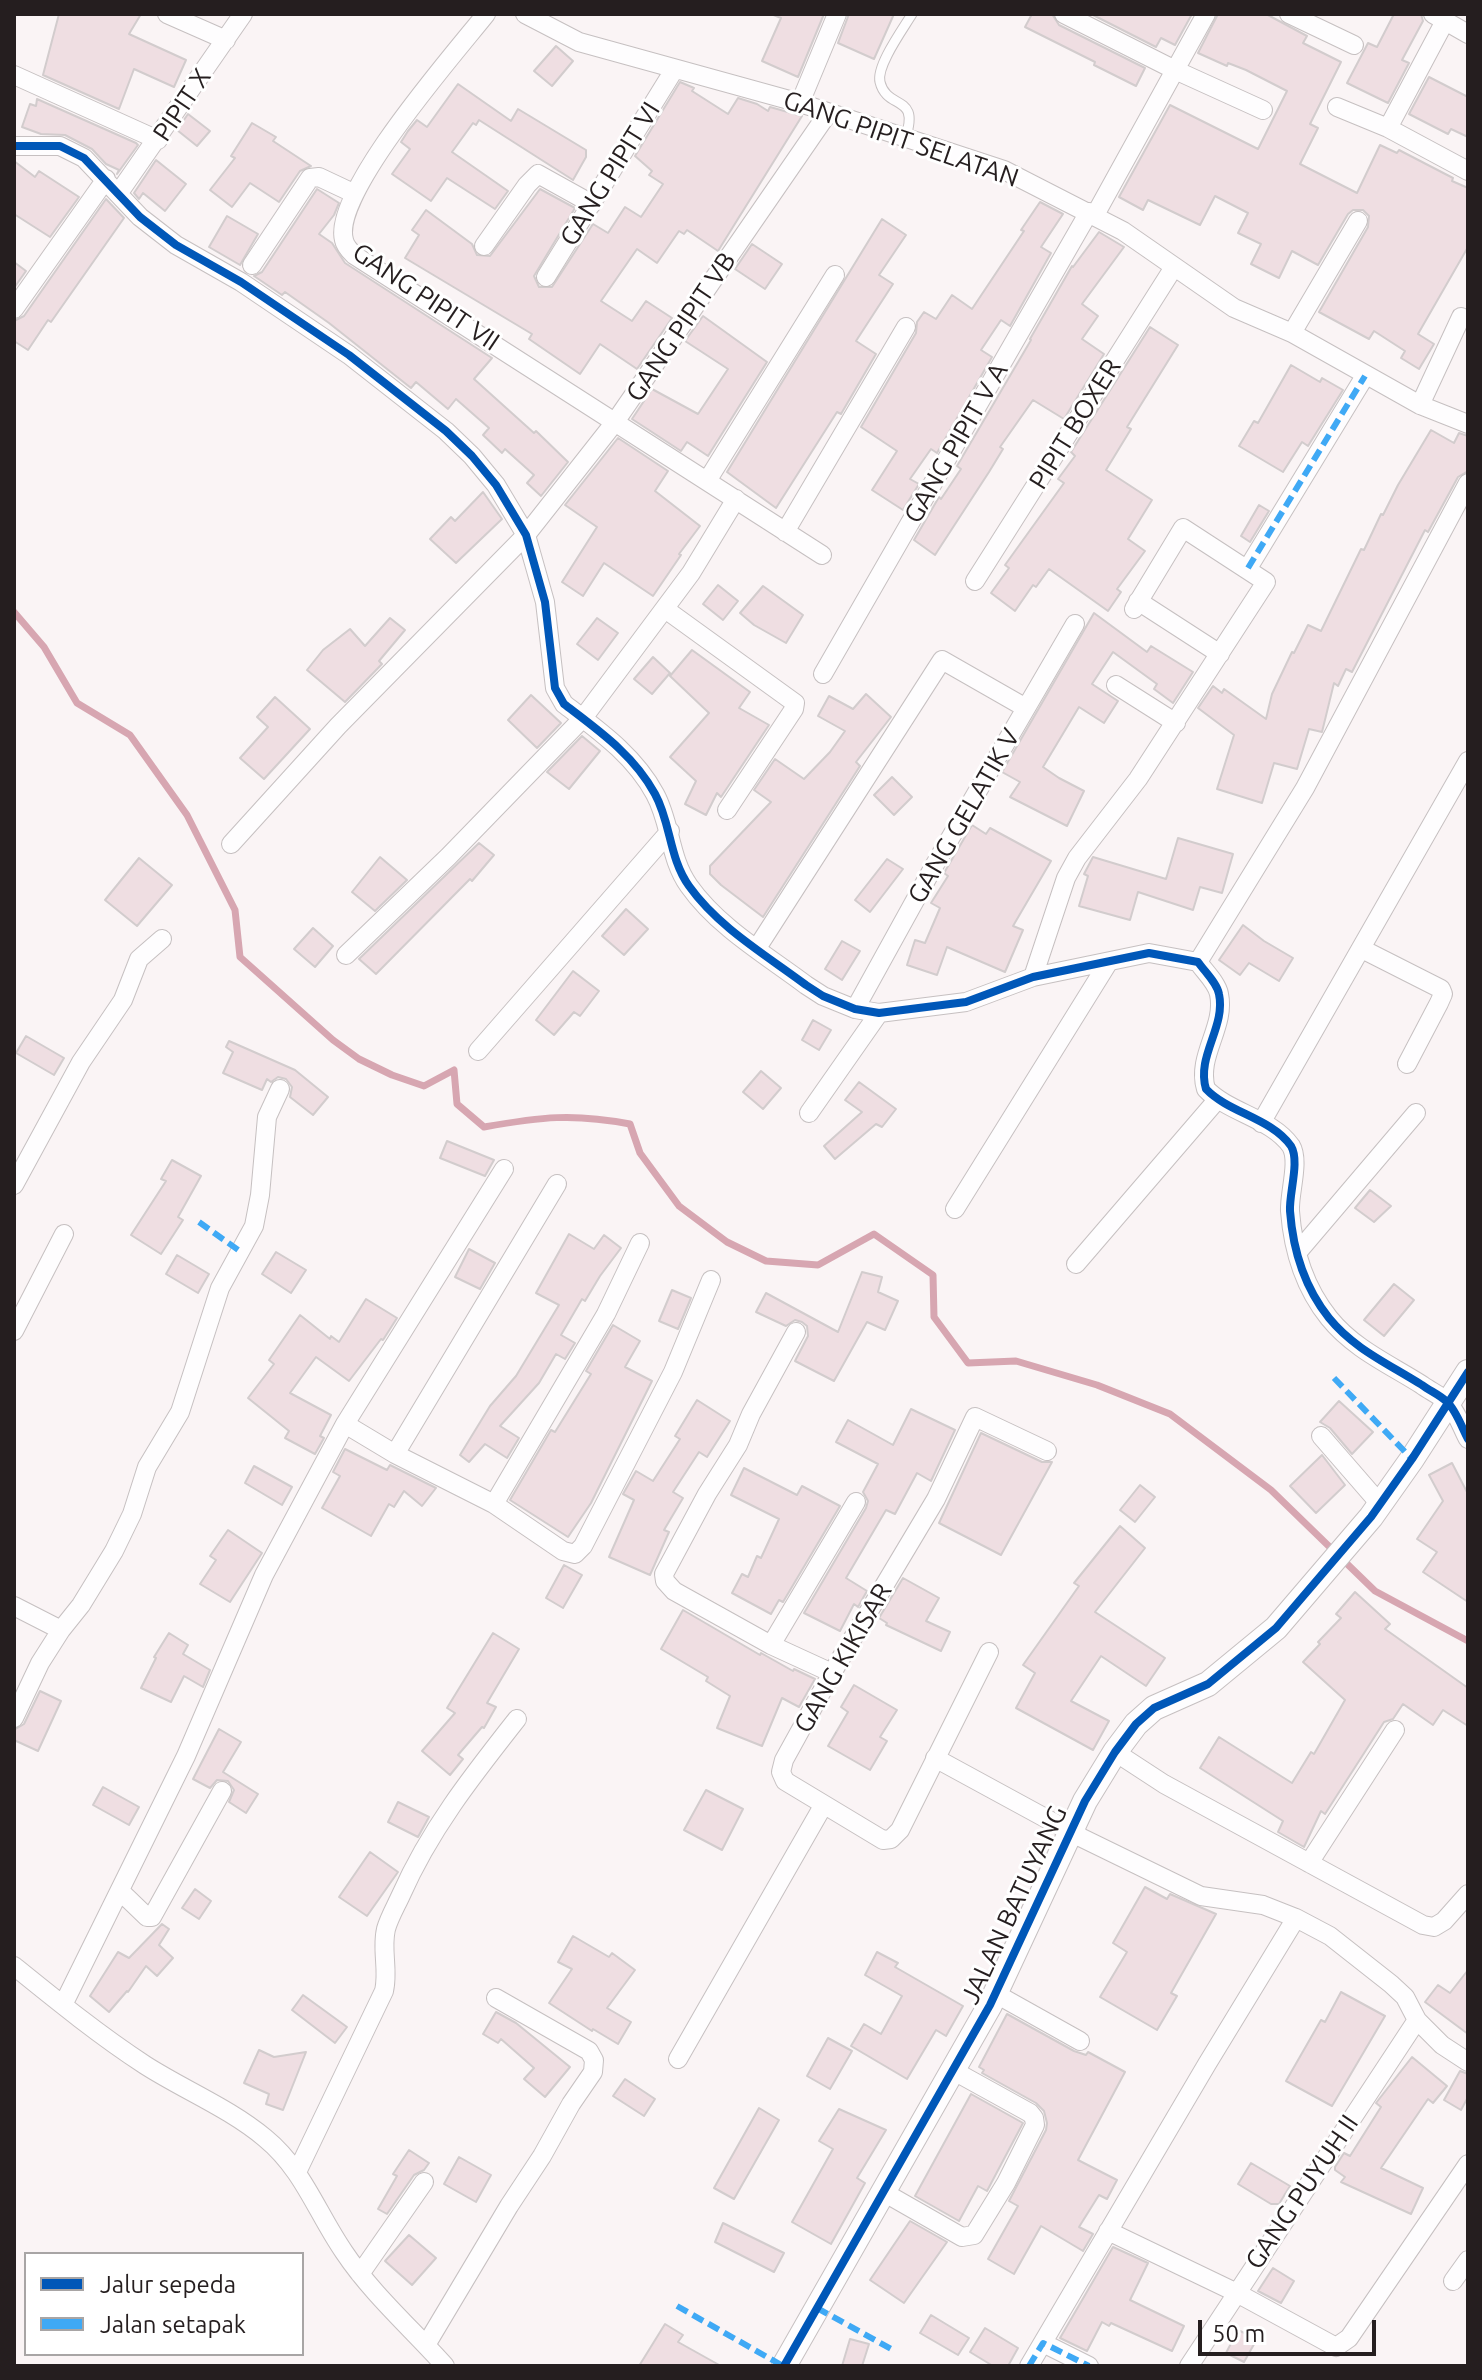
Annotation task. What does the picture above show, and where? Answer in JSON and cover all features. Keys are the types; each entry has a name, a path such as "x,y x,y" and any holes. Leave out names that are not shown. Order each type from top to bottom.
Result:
{"street":[{"path":"167,14 226,40"},
{"name":"PIPIT X","path":"118,194 243,14"},
{"name":"GANG PIPIT VII","path":"486,14 407,113 353,193 343,238 354,255 822,555"},
{"name":"GANG PIPIT SELATAN","path":"525,14 579,42 800,103 1004,170 1123,231 1234,308 1292,333 1420,405 1468,424"},
{"path":"800,103 837,14"},
{"path":"1064,14 1263,110"},
{"name":"GANG PIPIT V A","path":"823,674 1206,14"},
{"path":"1289,14 1354,45"},
{"path":"1388,128 1439,18 1468,34"},
{"name":"GANG PIPIT VI","path":"546,277 674,70"},
{"path":"14,75 158,140"},
{"path":"1337,107 1388,128 1468,171"},
{"name":"GANG PIPIT VB","path":"231,844 338,726 526,535 615,422 828,113"},
{"path":"16,150 60,146 84,158 140,217 176,245 241,282 349,355 446,431 472,456 496,485 526,535 545,602 555,688 564,704 610,739 655,794 670,831 675,861 688,885 710,911 823,996 855,1009 879,1013 966,1002 1033,977 1149,953 1198,962 1219,992 1220,1011 1204,1062 1206,1089 1217,1100 1285,1139 1296,1158 1290,1211 1297,1253 1309,1291 1330,1320 1356,1347 1391,1365 1449,1403 1468,1439"},
{"path":"484,246 538,174 592,204"},
{"path":"252,265 310,178 319,177 353,193"},
{"path":"14,309 106,179"},
{"path":"1292,333 1358,221"},
{"name":"PIPIT BOXER","path":"975,581 1174,267"},
{"path":"707,481 835,275"},
{"path":"1420,405 1461,317"},
{"path":"785,532 906,327"},
{"path":"1248,568 1365,376"},
{"path":"1198,962 1305,788 1468,483"},
{"path":"346,955 448,857 583,718 691,573 736,499"},
{"path":"1033,977 1066,878 1077,858 1116,810 1266,586 1264,578 1183,528 1136,605 1220,654"},
{"path":"665,609 795,703 727,810"},
{"name":"GANG GELATIK V","path":"855,1009 1075,624"},
{"path":"757,948 936,656 1026,708"},
{"path":"1116,685 1176,723"},
{"path":"1261,1123 1468,761"},
{"path":"478,1051 670,831"},
{"path":"14,1185 81,1062 123,1000 139,959 162,939"},
{"path":"1362,949 1441,989 1443,994 1407,1064"},
{"path":"955,1209 1108,963"},
{"path":"809,1113 879,1013"},
{"path":"14,1718 40,1663 114,1551 132,1514 147,1467 180,1412 220,1288 254,1226 267,1117 280,1089"},
{"path":"1076,1264 1217,1100"},
{"path":"1297,1253 1416,1113"},
{"path":"63,2005 186,1756 264,1575 345,1424 504,1169"},
{"path":"395,1454 557,1184"},
{"path":"14,1331 64,1234"},
{"path":"494,1504 606,1314 640,1243"},
{"path":"345,1424 395,1454 494,1504 563,1551 575,1554 583,1546 673,1372 711,1280"},
{"path":"796,1332 751,1414 738,1445 664,1574 665,1581 674,1591 771,1645 832,1673"},
{"name":"JALAN BATUYANG","path":"784,2366 996,1994 1085,1801 1115,1752 1136,1724 1154,1708 1208,1684 1276,1628 1380,1504 1468,1372"},
{"name":"GANG KIKISAR","path":"989,1652 900,1830 891,1839 883,1840 785,1781 781,1772 784,1760 936,1499 975,1417 1047,1451"},
{"path":"1321,1436 1380,1504"},
{"path":"771,1645 856,1502"},
{"path":"14,1606 61,1630"},
{"path":"297,2172 384,1991 387,1927 417,1858 471,1776 517,1719"},
{"path":"1309,1863 1395,1730"},
{"path":"1115,1752 1164,1784 1423,1925 1434,1927 1444,1921 1468,1894"},
{"path":"935,1758 1071,1832 1201,1896 1263,1905 1330,1936 1391,1984 1405,1997 1417,2020 1442,2045 1468,2062"},
{"path":"120,1891 147,1917 152,1917 222,1791"},
{"path":"678,2059 823,1806"},
{"path":"1029,2366 1296,1918"},
{"path":"14,1966 147,2066 265,2137 297,2172 360,2274 445,2366"},
{"path":"996,1994 1080,2041"},
{"path":"426,2345 593,2072 594,2060 589,2051 496,1998"},
{"name":"GANG PUYUH II","path":"1189,2366 1417,2020"},
{"path":"885,2193 962,2237 968,2237 974,2235 1006,2183 1035,2125 1034,2118 954,2071"},
{"path":"1108,2231 1235,2292 1329,2346 1339,2347 1349,2338 1468,2164"},
{"path":"360,2274 424,2182"},
{"path":"1453,2281 1468,2260"},
{"path":"1043,2343 1089,2366"}],"lane":[{"path":"905,139 911,123 909,112 883,89 880,81 881,68 912,14"}],"building":[{"path":"59,14 141,14 129,34 186,60 174,87 134,69 119,109 43,75"},
{"path":"771,14 824,14 798,77 762,61 781,18"},
{"path":"849,14 894,14 874,59 838,43"},
{"path":"1032,14 1052,14 1059,25 1145,68 1136,86 1025,27"},
{"path":"1091,14 1192,14 1175,45 1161,38 1156,47"},
{"path":"1218,14 1266,14 1307,36 1303,43 1341,62 1310,124 1318,128 1300,164 1357,193 1380,145 1397,153 1399,150 1468,188 1468,247 1418,334 1434,344 1419,369 1401,358 1405,351 1374,331 1369,339 1319,312 1368,227 1369,216 1363,210 1353,210 1348,214 1318,265 1292,251 1279,278 1251,264 1261,244 1238,233 1248,213 1215,196 1200,225 1148,200 1143,210 1119,197 1170,105 1258,149 1287,91 1246,70 1228,63 1227,66 1198,53"},
{"path":"1394,14 1421,14 1423,21 1402,60 1409,63 1388,103 1347,83 1368,43 1377,47"},
{"path":"556,46 573,61 552,86 534,71"},
{"path":"1429,77 1468,97 1468,137 1451,129 1448,134 1409,114"},
{"path":"680,82 694,88 692,91 728,114 738,98 768,111 770,107 802,116 718,251 687,230 684,234 679,231 657,263 637,249 601,301 632,321 646,301 672,318 637,369 600,344 580,374 529,339 532,334 405,258 419,235 412,230 426,210 472,244 477,255 490,256 540,189 575,208 534,276 539,287 552,287 593,224 608,233 625,207 641,217 663,184 649,175 652,171 635,156"},
{"path":"458,84 511,121 518,109 586,150 586,157 573,180 479,120 476,125 473,123 452,152 508,191 495,209 447,178 431,201 392,174 410,149 401,142 408,131 417,120 427,127"},
{"path":"37,99 138,145 117,174 119,170 106,164 92,149 65,135 41,134 22,127 30,104 36,106"},
{"path":"188,114 210,131 197,146 177,130"},
{"path":"252,123 276,137 273,141 311,166 300,171 279,202 250,183 232,207 210,190 235,158 231,156"},
{"path":"156,160 186,184 165,211 143,193 139,199 134,193"},
{"path":"14,161 35,177 39,171 79,197 50,237 14,214"},
{"path":"317,189 339,203 319,234 332,243 345,263 492,358 474,379 568,462 541,496 527,483 534,475 505,449 502,453 483,435 489,428 456,399 448,409 416,382 411,388 329,323 285,292 282,295 254,276 262,272"},
{"path":"106,199 124,218 28,350 14,341 14,321 24,316"},
{"path":"1040,202 1063,214 1041,247 1051,253 1010,326 1001,320 981,350 992,357 937,453 931,449 910,479 919,484 903,510 872,490 897,451 861,427 916,333 917,322 924,312 936,319 952,295 972,309"},
{"path":"227,216 258,234 240,265 209,247"},
{"path":"882,219 906,235 879,275 893,284 856,341 876,354 841,414 837,412 776,508 727,472"},
{"path":"1099,232 1124,247 1082,304 1098,316 1082,339 1104,354 1064,419 1033,400 1000,447 1003,449 935,555 914,540 939,497 941,499 961,469 957,466 1072,266"},
{"path":"752,244 782,264 765,289 735,269"},
{"path":"14,262 26,271 14,288"},
{"path":"703,316 767,362 708,456 687,442 681,451 632,419 652,389 698,414 728,369 685,341"},
{"path":"1150,327 1178,345 1127,427 1131,429 1106,470 1152,500 1128,539 1145,551 1117,589 1121,592 1108,611 1049,569 1015,611 991,593 1009,568 1005,565 1064,483 1058,479 1075,456 1071,452"},
{"path":"1291,365 1320,382 1322,378 1343,390 1308,446 1302,442 1283,472 1239,446 1254,421 1258,423"},
{"path":"1431,430 1454,443 1459,433 1468,436 1468,471 1458,477 1428,532 1425,530 1352,672 1346,669 1338,686 1334,683 1322,732 1309,729 1297,769 1274,763 1262,803 1217,789 1234,735 1198,708 1213,686 1222,693 1224,689 1266,719 1272,694 1292,652 1308,625 1321,631 1361,549 1364,550 1381,514"},
{"path":"618,438 668,471 655,491 700,526 653,596 604,563 583,596 562,582 597,527 565,505"},
{"path":"483,492 502,519 456,563 430,539 451,517 455,521"},
{"path":"1259,505 1269,511 1250,542 1241,536"},
{"path":"718,585 738,601 723,620 703,604"},
{"path":"763,586 803,615 786,643 754,625 740,613"},
{"path":"1094,613 1147,652 1151,646 1193,672 1173,703 1154,689 1157,684 1113,652 1092,684 1118,701 1104,723 1079,707 1043,767 1084,791 1067,826 1010,797 1020,782 1002,772"},
{"path":"390,618 405,630 379,661 382,664 345,702 307,670 323,650 350,629 365,646"},
{"path":"597,618 618,633 598,660 577,644"},
{"path":"692,650 750,692 739,708 769,725 721,797 717,793 706,815 685,804 696,781 670,757 709,713 670,676"},
{"path":"653,657 670,673 652,694 634,679"},
{"path":"866,694 891,717 856,762 860,766 763,917 721,885 710,874 710,866 771,802 754,790 775,759 804,779 845,731 818,716 829,696 853,709"},
{"path":"531,695 561,723 537,748 508,720"},
{"path":"275,697 310,729 264,779 240,758 268,727 257,717"},
{"path":"582,736 600,751 569,789 547,772"},
{"path":"892,777 912,797 894,815 874,795"},
{"path":"972,825 986,834 990,828 1051,861 1013,926 1023,930 1005,972 947,947 937,975 907,965 915,940 925,943 940,908 931,903 948,876 944,873"},
{"path":"1178,838 1233,854 1222,893 1200,887 1193,910 1138,892 1130,920 1079,906 1088,876 1084,874 1093,857 1166,879"},
{"path":"479,843 494,855 472,881 470,879 376,974 359,959"},
{"path":"380,857 407,880 375,911 352,892"},
{"path":"139,858 172,885 137,926 105,900"},
{"path":"887,859 903,869 870,912 855,900"},
{"path":"626,909 648,929 624,955 602,936"},
{"path":"1243,925 1293,958 1279,981 1249,963 1240,975 1219,960"},
{"path":"313,928 333,946 315,967 294,949"},
{"path":"842,941 860,951 842,980 825,969"},
{"path":"573,971 599,991 580,1016 574,1012 554,1035 536,1020"},
{"path":"813,1020 831,1030 819,1050 802,1040"},
{"path":"26,1036 64,1058 54,1075 16,1053"},
{"path":"229,1041 295,1070 328,1097 313,1115 290,1097 292,1087 286,1079 278,1077 271,1082 267,1079 262,1090 223,1073 233,1052 226,1047"},
{"path":"761,1071 781,1088 763,1109 743,1092"},
{"path":"859,1082 896,1109 882,1127 876,1124 835,1159 824,1146 862,1112 845,1100"},
{"path":"447,1141 494,1160 485,1176 440,1158"},
{"path":"172,1160 201,1176 178,1217 183,1220 161,1254 131,1235 166,1181 161,1179"},
{"path":"1370,1190 1391,1206 1374,1222 1355,1208"},
{"path":"569,1234 594,1249 604,1235 621,1248 585,1301 582,1299 561,1335 575,1343 565,1359 556,1354 539,1383 500,1426 519,1438 507,1458 485,1444 469,1462 460,1455 490,1406 516,1376 559,1305 536,1293"},
{"path":"469,1249 495,1263 480,1289 455,1277"},
{"path":"276,1252 306,1270 291,1293 262,1274"},
{"path":"177,1255 209,1274 198,1293 166,1274"},
{"path":"862,1272 882,1277 878,1292 898,1301 885,1330 867,1322 834,1381 795,1361 808,1336 807,1326 795,1320 786,1326 756,1312 766,1293 838,1332"},
{"path":"1394,1284 1414,1300 1384,1336 1364,1320"},
{"path":"672,1290 691,1298 678,1329 659,1321"},
{"path":"366,1299 397,1318 383,1340 349,1381 316,1357 290,1393 331,1415 315,1454 285,1438 289,1431 248,1398 274,1364 269,1360 300,1315 330,1339 331,1336 339,1342"},
{"path":"613,1325 640,1341 625,1367 652,1381 591,1503 568,1537 510,1500 551,1430 555,1432 591,1374 586,1371"},
{"path":"697,1400 730,1421 707,1457 699,1452 673,1492 683,1498 664,1530 669,1532 650,1575 609,1557 634,1500 623,1494 636,1471 653,1481 680,1439 675,1436"},
{"path":"1339,1401 1373,1432 1352,1454 1330,1428 1320,1422"},
{"path":"911,1409 955,1430 931,1481 917,1473 895,1514 886,1510 846,1578 867,1591 858,1607 854,1604 840,1631 804,1613 866,1508 868,1501 863,1492 878,1464 836,1442 848,1420 893,1445"},
{"path":"981,1433 1042,1462 1052,1462 1001,1555 939,1523"},
{"path":"345,1449 387,1470 390,1465 436,1488 422,1506 404,1491 394,1507 389,1504 371,1536 322,1508 340,1476 333,1472"},
{"path":"1322,1455 1345,1485 1316,1513 1290,1486"},
{"path":"1452,1463 1468,1494 1468,1602 1423,1572 1437,1552 1417,1539 1443,1501 1429,1475"},
{"path":"254,1466 292,1487 282,1505 245,1483"},
{"path":"744,1468 797,1495 802,1486 840,1506 783,1602 779,1600 771,1614 732,1593 742,1574 748,1577 757,1556 761,1558 779,1519 731,1495"},
{"path":"1140,1485 1155,1497 1135,1522 1120,1510"},
{"path":"1120,1526 1145,1548 1095,1612 1165,1658 1146,1686 1101,1656 1071,1701 1109,1721 1093,1750 1016,1708 1035,1673 1023,1665 1079,1586 1074,1583"},
{"path":"228,1530 262,1553 230,1602 200,1584 216,1560 210,1556"},
{"path":"564,1565 582,1575 563,1608 546,1598"},
{"path":"903,1578 939,1598 926,1621 950,1632 941,1651 886,1625 879,1618"},
{"path":"1355,1592 1390,1624 1385,1629 1468,1688 1468,1726 1443,1710 1433,1725 1403,1704 1393,1719 1384,1722 1325,1814 1321,1811 1304,1847 1278,1832 1283,1821 1200,1768 1219,1737 1292,1783 1311,1752 1314,1754 1345,1700 1303,1662 1341,1618 1336,1614"},
{"path":"683,1610 760,1655 815,1679 799,1707 782,1698 762,1746 717,1728 730,1696 706,1681 708,1677 661,1649"},
{"path":"169,1633 188,1645 183,1654 210,1670 203,1687 184,1676 171,1702 141,1688 154,1657"},
{"path":"493,1633 519,1649 487,1703 496,1707 484,1728 458,1755 463,1759 450,1775 422,1751 455,1713 447,1708"},
{"path":"854,1685 897,1710 880,1737 887,1741 870,1770 828,1746 848,1712 841,1707"},
{"path":"40,1691 61,1701 38,1751 14,1740 14,1730 24,1724"},
{"path":"219,1729 241,1742 223,1772 258,1794 246,1813 229,1802 234,1790 228,1781 217,1780 210,1788 193,1779"},
{"path":"103,1787 139,1807 129,1825 93,1805"},
{"path":"706,1790 743,1809 722,1850 684,1830"},
{"path":"398,1802 429,1817 418,1837 388,1822"},
{"path":"370,1852 398,1872 367,1916 339,1897"},
{"path":"1145,1887 1167,1899 1170,1894 1216,1914 1171,1993 1177,1996 1157,2030 1100,1997 1127,1952 1113,1943"},
{"path":"195,1889 211,1901 199,1919 182,1908"},
{"path":"162,1924 169,1929 159,1945 173,1958 157,1976 146,1966 109,2012 90,1996 118,1952 129,1958"},
{"path":"573,1936 609,1957 612,1953 635,1970 607,2008 631,2022 618,2044 549,2003 572,1969 558,1962"},
{"path":"877,1952 898,1963 895,1967 963,2006 946,2036 936,2030 907,2079 851,2046 864,2024 881,2034 902,1996 865,1975"},
{"path":"1468,1970 1468,2034 1425,2002 1438,1985 1450,1993"},
{"path":"1341,1992 1385,2016 1332,2106 1286,2081"},
{"path":"303,1995 347,2027 335,2043 292,2010"},
{"path":"496,2012 516,2023 570,2067 545,2097 524,2079 534,2068 501,2039 498,2043 483,2034"},
{"path":"1007,2014 1074,2051 1086,2055 1088,2052 1125,2072 1078,2160 1117,2180 1107,2199 1099,2195 1079,2227 1093,2234 1083,2251 1041,2226 1014,2274 988,2259 1018,2206 1009,2201 1047,2123 1044,2111 1036,2103 982,2073 984,2070 979,2067"},
{"path":"828,2038 852,2051 830,2089 807,2076"},
{"path":"259,2050 274,2057 306,2052 283,2110 266,2104 269,2094 244,2083"},
{"path":"1412,2057 1447,2086 1433,2103 1428,2099 1381,2168 1423,2188 1411,2214 1341,2182 1345,2177 1335,2167 1344,2153 1350,2156 1381,2107 1376,2103"},
{"path":"1460,2071 1468,2074 1468,2097 1461,2110 1444,2100"},
{"path":"625,2079 655,2099 644,2116 613,2096"},
{"path":"971,2094 1023,2123 987,2191 978,2186 959,2221 915,2196"},
{"path":"759,2108 779,2120 734,2199 714,2188"},
{"path":"839,2109 886,2130 857,2178 865,2183 831,2244 792,2222 833,2149 819,2141"},
{"path":"409,2150 429,2163 414,2175 387,2214 378,2209 397,2176 393,2174"},
{"path":"459,2157 491,2175 476,2202 444,2184"},
{"path":"1251,2163 1290,2186 1279,2204 1271,2204 1238,2184"},
{"path":"910,2221 947,2242 904,2303 870,2280"},
{"path":"723,2223 784,2253 774,2272 715,2242"},
{"path":"409,2235 436,2258 412,2285 385,2261"},
{"path":"1113,2247 1148,2263 1130,2300 1184,2326 1172,2351 1111,2323 1109,2326 1102,2322 1087,2351 1060,2338"},
{"path":"1273,2268 1294,2281 1281,2303 1258,2291"},
{"path":"931,2315 969,2338 958,2355 920,2333"},
{"path":"665,2324 683,2335 678,2342 721,2366 639,2366"},
{"path":"985,2328 1018,2348 1008,2366 993,2366 970,2352"},
{"path":"1238,2330 1257,2339 1244,2362 1226,2353"},
{"path":"850,2339 869,2344 862,2366 842,2366"}],"waterway":[{"path":"14,612 44,647 77,703 130,735 187,815 235,910 240,957 333,1040 359,1059 424,1086 454,1070 457,1104 484,1127 557,1118 591,1118 630,1124 640,1153 679,1206 727,1242 766,1261 818,1265 874,1234 933,1275 934,1317 968,1363 1016,1361 1097,1385 1170,1414 1271,1490 1375,1591 1468,1641"}],"marked path":[{"path":"1248,568 1365,376"},
{"path":"199,1222 241,1252"},
{"path":"1334,1378 1412,1459"},
{"path":"677,2306 783,2366"},
{"path":"817,2308 895,2351"},
{"path":"1029,2366 1043,2343 1089,2366"}],"cycle path":[{"path":"14,146 60,146 84,158 140,217 176,245 241,282 349,355 446,431 472,456 496,485 526,535 545,602 555,688 564,704 637,767 660,805 682,875 701,901 743,940 806,985 823,996 855,1009 879,1013 966,1002 1033,977 1149,953 1198,962 1216,986 1220,1006 1205,1065 1206,1089 1226,1104 1273,1129 1291,1146 1294,1152 1290,1204 1292,1226 1297,1255 1313,1294 1329,1318 1349,1339 1447,1402 1468,1439"},
{"path":"784,2366 990,2005 1085,1801 1115,1752 1136,1724 1154,1708 1208,1684 1276,1628 1371,1517 1468,1372"}]}
